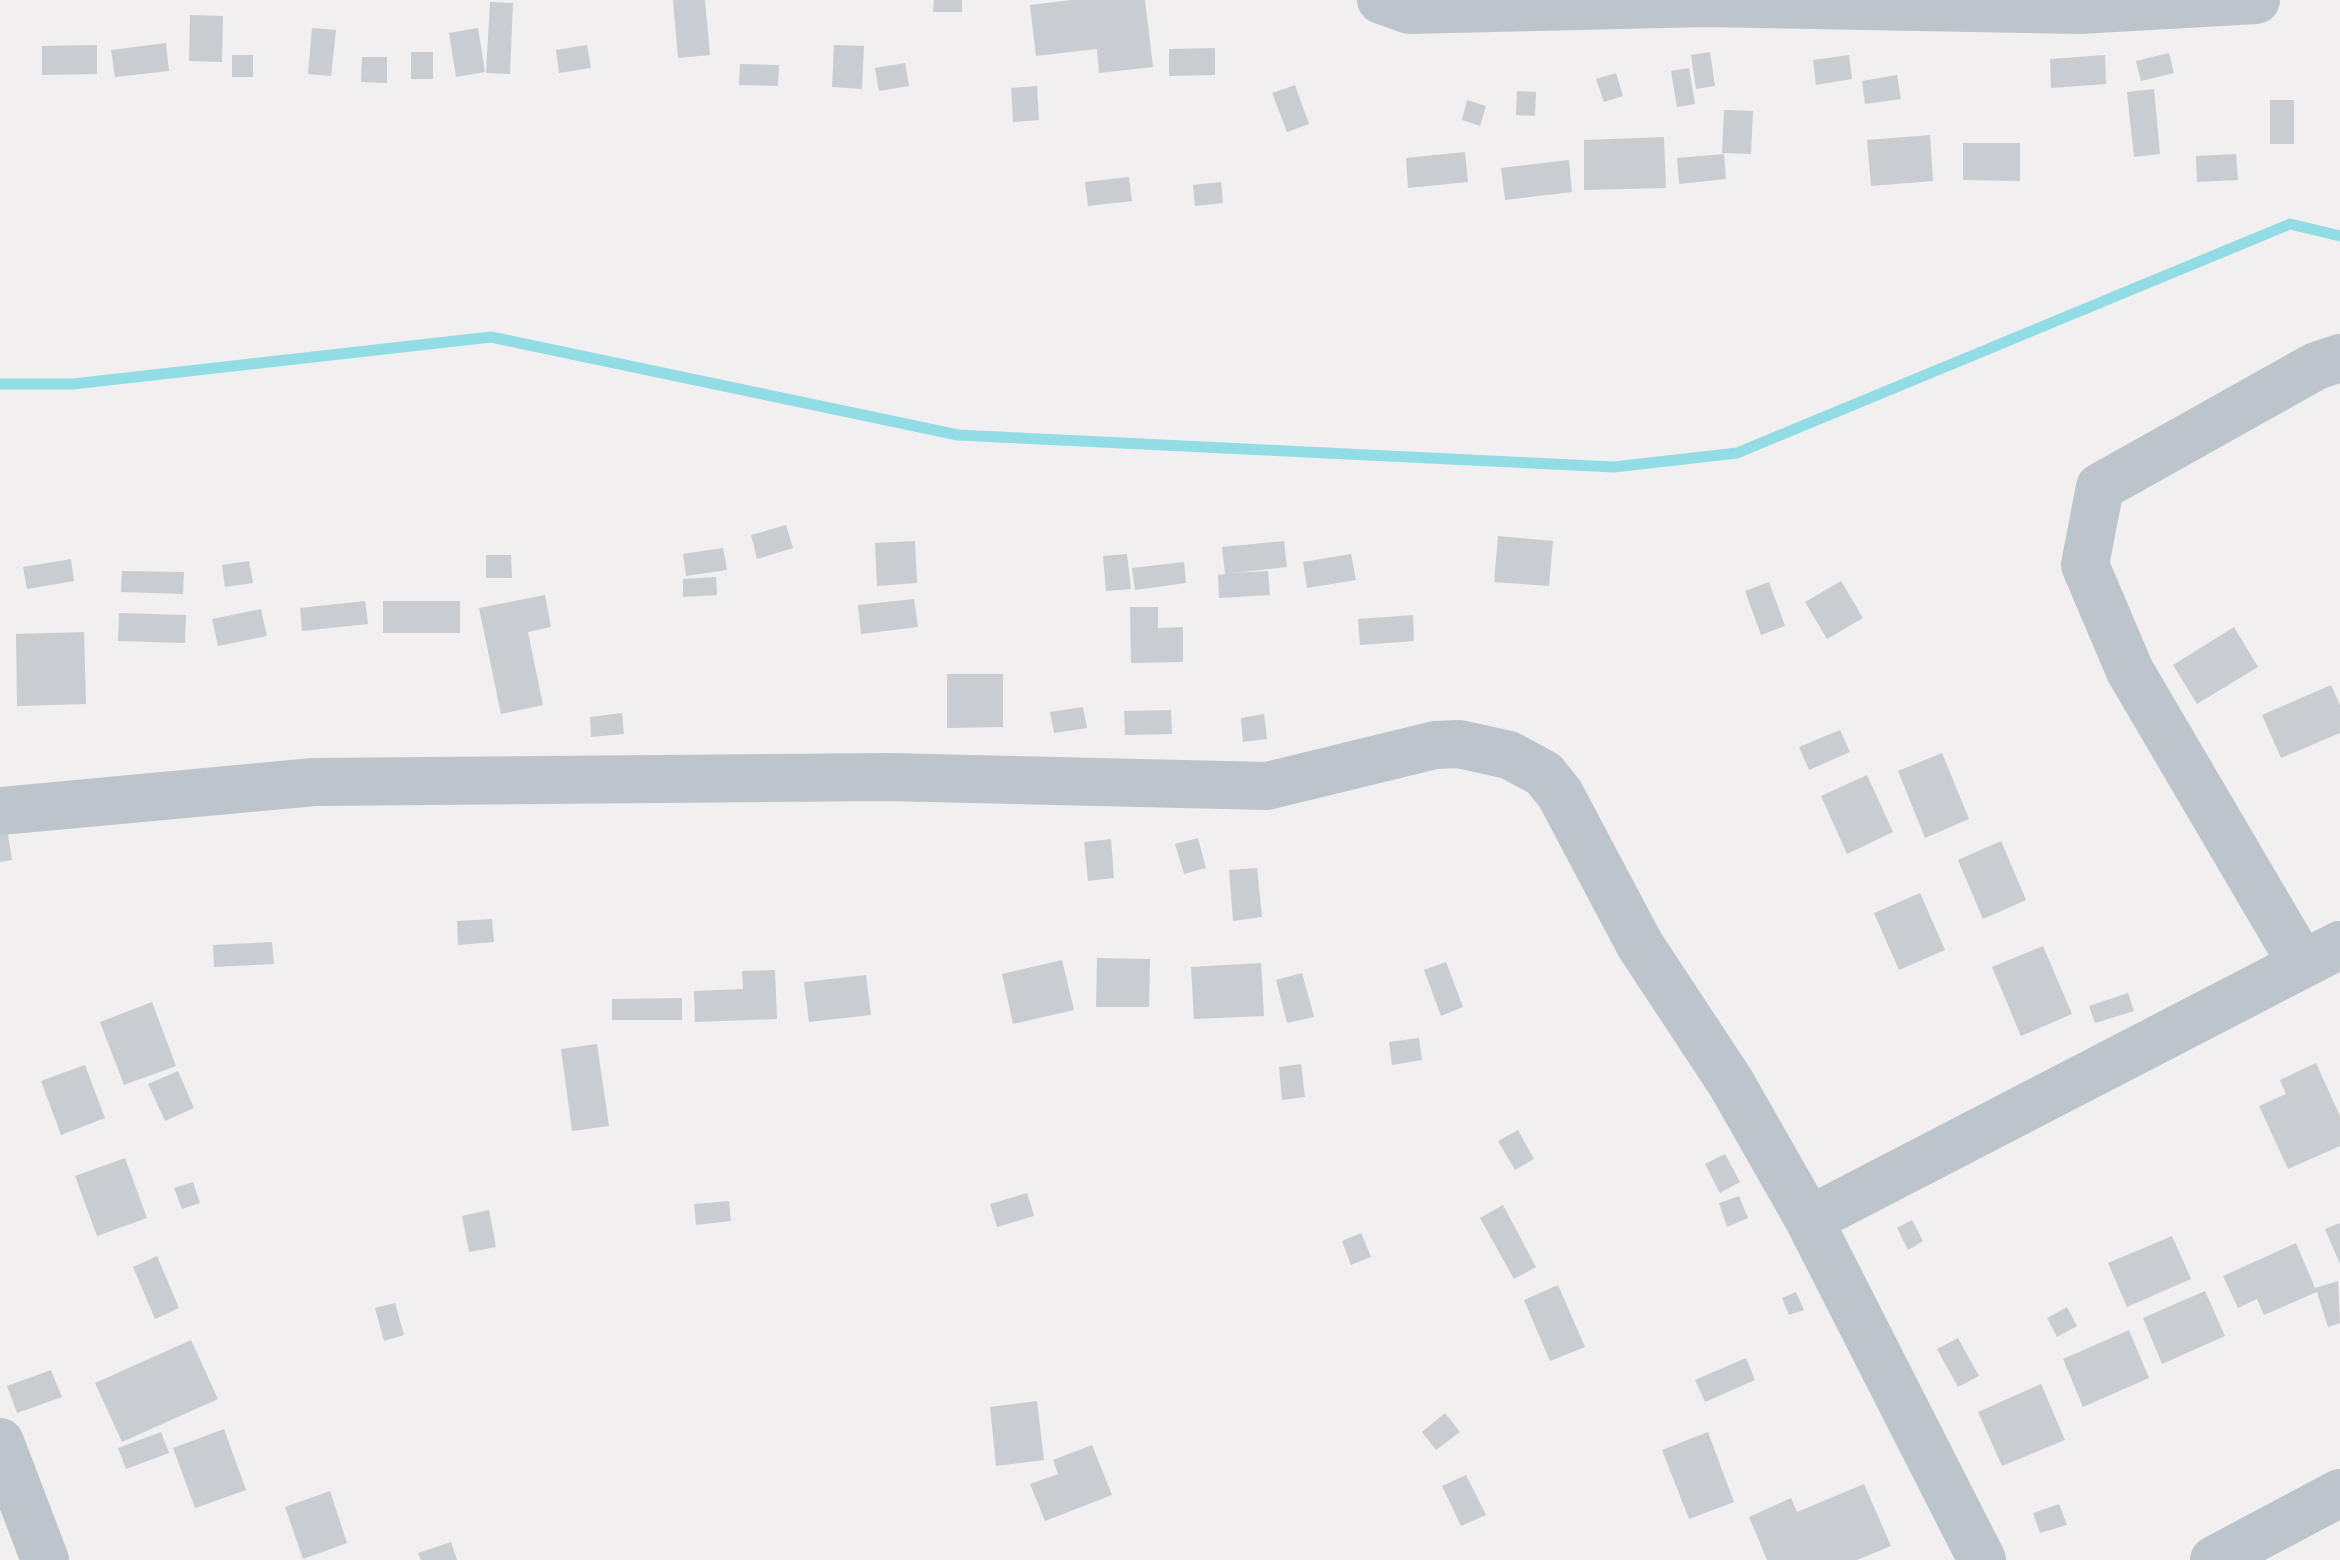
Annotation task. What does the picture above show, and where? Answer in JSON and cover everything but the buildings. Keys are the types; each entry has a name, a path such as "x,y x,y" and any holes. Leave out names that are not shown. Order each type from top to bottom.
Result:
{"street":[{"path":"1382,0 1408,10 1707,1 2079,5 2256,0"},
{"path":"1809,1220 2321,954 2130,671 2085,565 2100,487 2316,366 2340,358"},
{"path":"0,811 314,782 888,777 1267,786 1435,745 1486,749 1527,762 1544,774 1560,794 1640,946 1731,1084 1809,1220 1982,1560"},
{"path":"0,1442 45,1560"},
{"path":"2214,1560 2340,1494"}],"waterway":[{"path":"0,384 73,384 491,337 958,435 1614,467 1737,453 2290,224 2340,236"}]}
